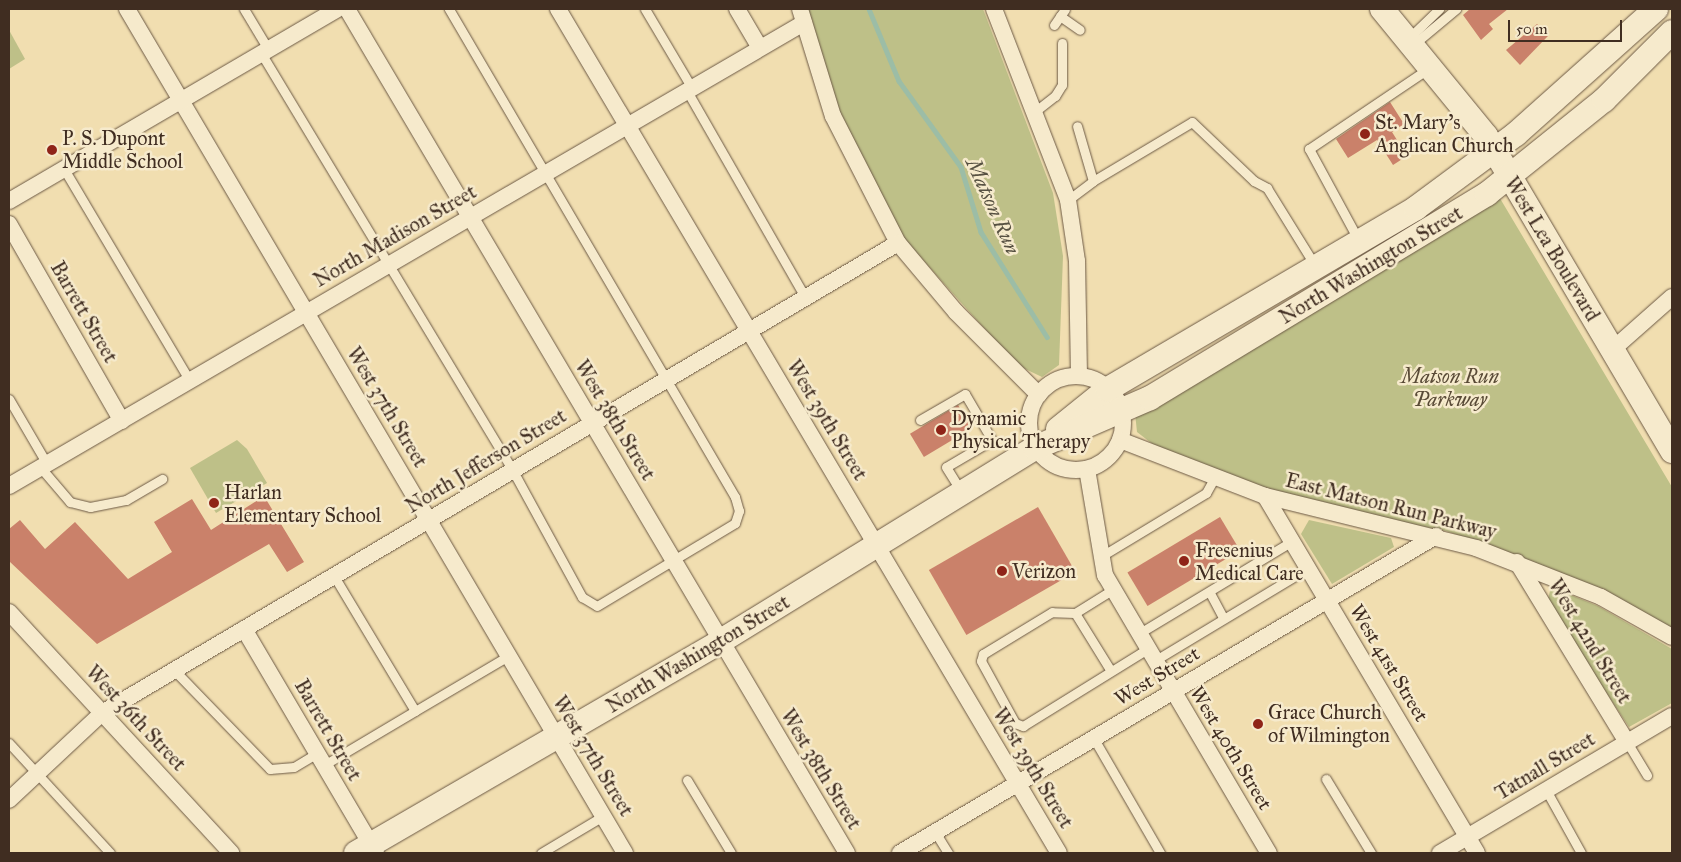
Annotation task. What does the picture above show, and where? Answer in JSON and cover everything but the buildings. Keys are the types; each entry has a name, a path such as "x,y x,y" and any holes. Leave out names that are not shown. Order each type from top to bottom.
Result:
{"main road":[{"name":"West Lea Boulevard","path":"1382,9 1412,41 1494,148 1510,180 1672,451"},
{"name":"North Washington Street","path":"1036,448 1108,389 1416,208 1494,148 1656,9"},
{"name":"North Washington Street","path":"368,850 721,641 1036,448 1122,411 1510,180 1604,100 1672,32"}],"street":[{"name":"West 37th Street","path":"127,9 625,853"},
{"path":"9,201 337,9"},
{"name":"West 38th Street","path":"347,9 847,853"},
{"name":"West 39th Street","path":"558,9 1059,853"},
{"path":"737,9 760,48"},
{"path":"994,9 1068,200 1077,260 1079,376"},
{"path":"802,16 832,116 898,243 956,312 1039,395"},
{"name":"North Madison Street","path":"9,486 760,48 802,16"},
{"name":"Barrett Street","path":"9,224 122,421"},
{"name":"North Jefferson Street","path":"9,800 102,713 898,243"},
{"path":"1612,350 1672,297"},
{"path":"1079,376 1108,389 1122,411 1120,440 1107,459 1087,469 1058,467 1036,448 1029,421 1039,395 1056,380 1079,376"},
{"name":"East Matson Run Parkway","path":"1120,440 1265,496 1436,536 1517,562 1601,597 1672,637"},
{"name":"West 40th Street","path":"1087,469 1100,557 1112,590 1269,853"},
{"name":"West 41st Street","path":"1265,496 1477,853"},
{"name":"West Street","path":"900,853 1436,536"},
{"name":"West 42nd Street","path":"1517,562 1627,742"},
{"name":"West 36th Street","path":"9,612 232,853"},
{"name":"Barrett Street","path":"244,629 321,759 368,850"},
{"name":"Tatnall Street","path":"1440,853 1672,716"}],"lane":[{"path":"244,9 264,51 512,471 588,604 604,603 736,523 739,511 736,497 449,9"},
{"path":"645,9 805,298"},
{"path":"1412,41 1440,9"},
{"path":"1412,41 1456,9"},
{"path":"1054,25 1063,12 1080,30"},
{"path":"1033,113 1055,96 1062,85 1062,43"},
{"path":"1359,241 1310,148 1432,66"},
{"path":"1068,200 1093,181 1192,122 1254,181 1267,188 1316,267"},
{"path":"1077,126 1093,181"},
{"path":"64,169 190,381"},
{"path":"920,420 965,394 992,440 946,467 962,493"},
{"path":"9,399 44,466 70,502 90,507 126,500 162,479"},
{"path":"1100,557 1206,493 1215,477"},
{"path":"1137,634 1210,593 1292,541"},
{"path":"1112,590 1075,613 1052,612 983,654 983,666 1015,723 1023,726 1111,671 1150,655 1223,617 1308,568"},
{"path":"334,576 415,711"},
{"path":"1210,593 1223,617"},
{"path":"1075,613 1111,671"},
{"path":"174,670 270,769 294,766 321,759 415,711 508,656"},
{"path":"1094,739 1160,853"},
{"path":"9,742 110,853"},
{"path":"1627,742 1647,775"},
{"path":"1326,779 1371,853"},
{"path":"687,780 731,853"},
{"path":"1546,790 1581,853"},
{"path":"541,853 603,816"},
{"path":"936,832 948,853"}],"green space":[{"path":"801,9 983,9 1053,193 1063,256 1059,365 1042,377 1017,365 905,240 849,148"},
{"path":"9,30 25,59 9,69"},
{"name":"Matson Run Parkway","path":"1498,195 1672,487 1672,629 1549,568 1446,531 1359,514 1252,484 1159,449 1137,432 1135,413"},
{"path":"237,440 247,449 267,483 216,513 190,468"},
{"path":"1309,520 1391,538 1394,547 1332,584 1301,534"},
{"path":"1551,587 1598,606 1672,649 1672,703 1629,727 1547,603"}],"waterway":[{"name":"Matson Run","path":"869,9 899,81 961,167 981,232 1047,337"}],"place":[{"name":"St. Mary’s Anglican Church","path":"1365,134"},
{"name":"P. S. Dupont Middle School","path":"52,150"},
{"name":"Dynamic Physical Therapy","path":"941,430"},
{"name":"Harlan Elementary School","path":"214,503"},
{"name":"Fresenius Medical Care","path":"1184,561"},
{"name":"Verizon","path":"1002,571"},
{"name":"Grace Church of Wilmington","path":"1258,724"}]}
